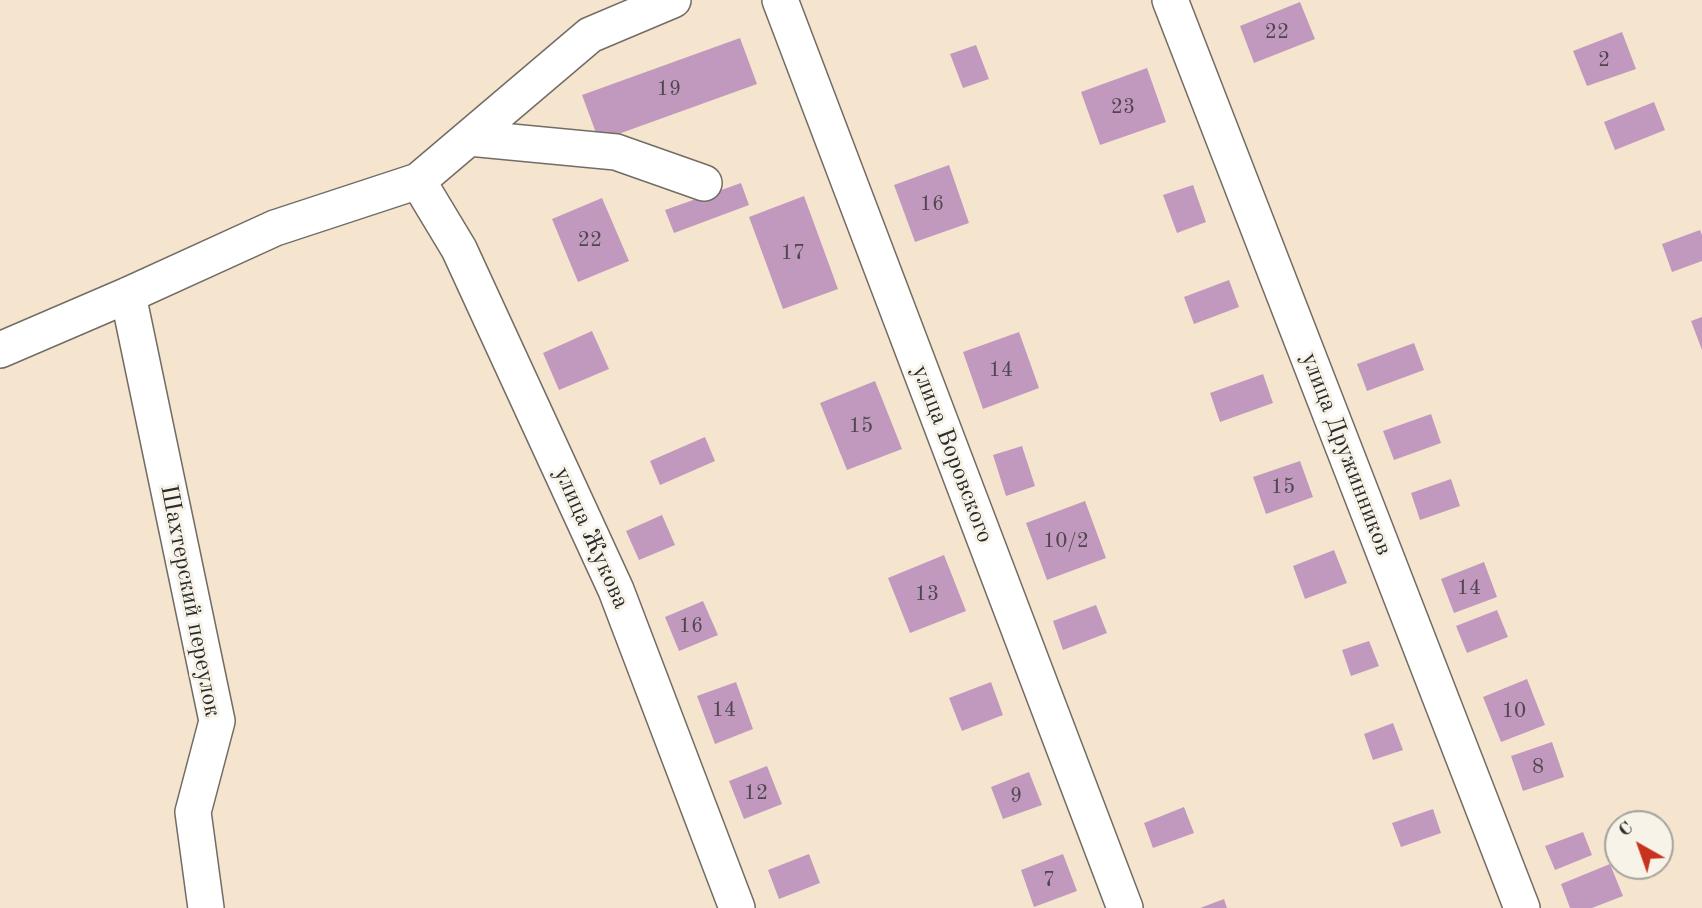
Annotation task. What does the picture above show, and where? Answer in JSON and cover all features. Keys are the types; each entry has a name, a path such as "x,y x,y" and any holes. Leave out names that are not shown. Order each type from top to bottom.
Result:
{"street":[{"path":"0,350 275,228 418,181 590,35 673,0"},
{"name":"улица Воровского","path":"780,0 1125,908"},
{"name":"улица Дружинников","path":"1170,0 1521,908"},
{"path":"469,138 616,152 704,183"},
{"name":"улица Жукова","path":"418,181 459,249 616,590 737,908"},
{"name":"Шахтерский переулок","path":"128,295 217,720 193,812 206,908"}],"building":[{"path":"1300,2 1315,39 1254,63 1240,26"},
{"path":"1622,32 1636,69 1587,86 1573,51"},
{"path":"740,38 757,84 599,141 582,95"},
{"path":"976,45 989,79 963,88 950,54"},
{"path":"1147,68 1166,122 1100,145 1081,92"},
{"path":"1654,102 1665,130 1615,150 1604,122"},
{"path":"949,165 969,223 915,242 894,185"},
{"path":"741,183 749,205 674,233 665,210"},
{"path":"1193,185 1206,222 1177,233 1163,195"},
{"path":"804,196 838,289 783,309 749,217"},
{"path":"602,198 629,261 578,282 552,219"},
{"path":"1700,230 1702,261 1672,272 1662,244"},
{"path":"1229,280 1239,307 1194,324 1184,297"},
{"path":"1702,317 1702,350 1691,321"},
{"path":"592,331 609,369 559,390 543,353"},
{"path":"1019,332 1039,388 983,409 963,352"},
{"path":"1414,343 1424,370 1367,391 1357,364"},
{"path":"1263,374 1273,403 1220,422 1210,393"},
{"path":"875,381 902,449 847,470 820,403"},
{"path":"1431,414 1441,443 1394,460 1383,431"},
{"path":"705,437 715,461 660,485 650,461"},
{"path":"1022,446 1035,486 1006,496 993,455"},
{"path":"1300,461 1313,497 1266,514 1253,477"},
{"path":"1451,479 1460,506 1420,520 1411,493"},
{"path":"1085,501 1106,558 1047,580 1026,523"},
{"path":"662,515 675,545 639,560 626,531"},
{"path":"1334,550 1347,583 1305,599 1293,566"},
{"path":"944,555 966,611 910,633 888,578"},
{"path":"1484,562 1497,597 1454,613 1441,579"},
{"path":"703,601 718,635 679,651 665,617"},
{"path":"1096,605 1107,633 1063,650 1053,621"},
{"path":"1497,610 1508,637 1467,653 1456,626"},
{"path":"1369,641 1379,666 1351,676 1342,650"},
{"path":"1527,679 1545,725 1501,742 1483,697"},
{"path":"736,682 753,729 715,744 697,696"},
{"path":"991,682 1003,715 962,731 949,698"},
{"path":"1393,723 1403,750 1373,760 1364,734"},
{"path":"1552,742 1564,777 1523,791 1511,756"},
{"path":"767,766 782,804 744,819 729,781"},
{"path":"1029,772 1042,805 1003,819 991,787"},
{"path":"1184,807 1194,833 1153,848 1144,823"},
{"path":"1433,809 1441,833 1401,847 1392,823"},
{"path":"1583,832 1592,855 1555,870 1545,846"},
{"path":"809,854 820,883 779,899 768,870"},
{"path":"1063,854 1077,891 1034,907 1021,870"},
{"path":"1604,866 1604,880 1616,880 1623,896 1592,908 1570,908 1561,884"},
{"path":"1224,899 1227,908 1200,908"}]}
